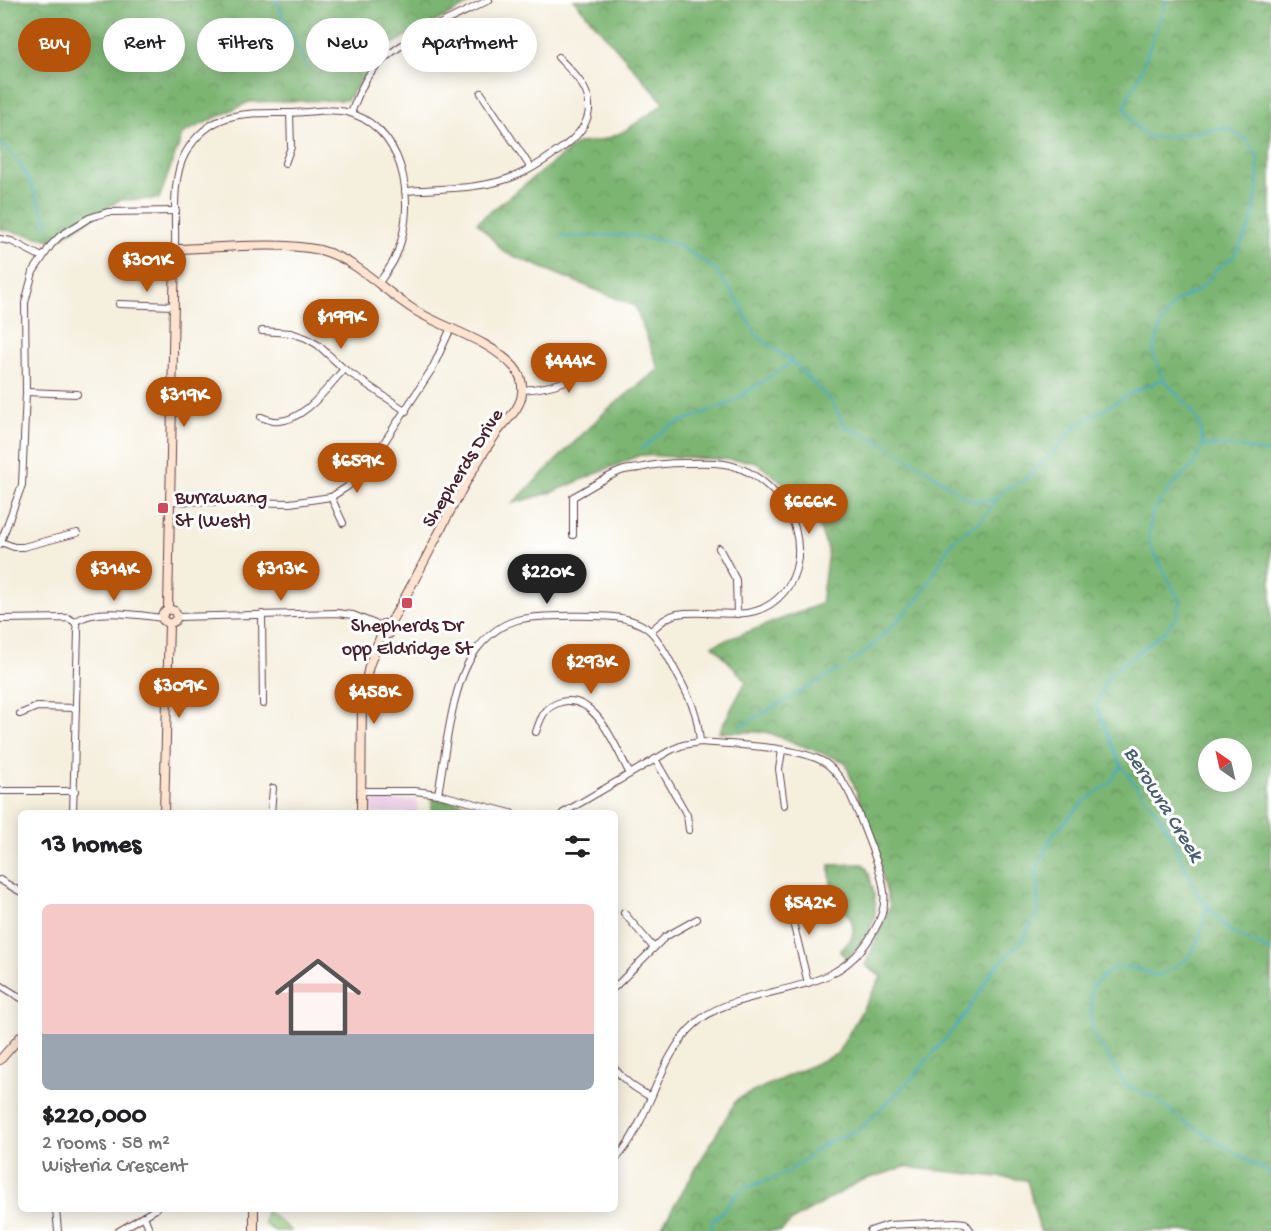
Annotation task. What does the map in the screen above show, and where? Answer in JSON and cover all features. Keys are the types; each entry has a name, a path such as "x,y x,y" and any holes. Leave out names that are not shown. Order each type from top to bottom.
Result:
{"main road":[{"path":"165,810 164,611 168,609 175,249 280,246 316,250 345,260 416,311 451,327 502,356 518,373 523,390"},
{"name":"Shepherds Drive","path":"361,810 362,698 369,666 384,628 411,587 450,511 484,452 521,400 523,390"},
{"path":"165,621 175,621 177,617 175,610 168,609"},
{"path":"0,1059 18,1039"},
{"path":"254,1231 255,1212"}],"street":[{"path":"351,113 368,76 384,58 403,45 489,0"},
{"path":"405,191 482,184 514,177 545,161 575,138 589,112 588,98 584,88 558,57"},
{"path":"481,93 531,168"},
{"path":"285,163 291,147 290,113"},
{"path":"175,249 176,184 179,170 185,155 206,129 235,114 351,113 367,121 388,139 403,173 405,191 402,233 394,260 379,283"},
{"path":"77,533 23,547 0,543 22,485 26,392 25,303 33,272 42,257 60,237 89,218 108,212 176,211"},
{"path":"0,239 10,241 42,257"},
{"path":"119,304 174,306"},
{"path":"169,501 290,503 331,497 366,470 432,369 451,327"},
{"path":"262,331 291,333 306,338 318,345 344,369 406,411"},
{"path":"523,390 558,385 584,372 599,359"},
{"path":"261,417 275,422 288,419 304,411 318,400 344,369"},
{"path":"26,392 77,394"},
{"path":"573,535 573,497 621,471 656,463 725,464 756,477 781,501 793,521 798,540 797,566 786,590 769,606 748,614 676,614 663,620 651,631"},
{"path":"331,497 343,523"},
{"path":"719,548 736,580 737,614"},
{"path":"177,617 337,613 353,615 384,628"},
{"path":"75,622 86,616 102,614 165,621"},
{"path":"262,614 263,704"},
{"path":"438,794 459,687 475,651 500,627 530,617 612,616 627,619 651,631 660,643 694,710 700,742"},
{"path":"0,619 68,618 75,622 78,631 73,810"},
{"path":"536,732 541,715 551,705 565,701 579,702 591,708 599,718 630,774"},
{"path":"20,714 37,707 76,708"},
{"path":"568,810 683,745 700,742 800,753 826,764 843,782 858,811 880,871 885,894 884,908 866,946 840,970 822,979 720,1006 685,1033 630,1140 618,1156"},
{"path":"782,751 780,769 784,805"},
{"path":"655,759 687,815 689,830"},
{"path":"271,810 273,788"},
{"path":"0,791 75,791"},
{"path":"361,791 423,791 499,810"},
{"path":"0,880 18,891"},
{"path":"786,894 808,983"},
{"path":"624,913 653,947"},
{"path":"618,984 653,947 679,928 698,919"},
{"path":"0,985 18,996"},
{"path":"618,1074 633,1088 651,1097"},
{"path":"56,1212 58,1231"},
{"path":"119,1231 151,1212"},
{"path":"144,1216 150,1231"},
{"path":"870,1231 903,1223 955,1222 965,1223 971,1231"},
{"path":"902,1231 903,1223"}],"shaded area":[{"path":"376,800 417,800 418,810 371,810 371,804"}],"green space":[{"path":"0,0 477,0 442,18 401,18 401,39 389,45 389,18 306,18 306,72 367,72 347,100 249,102 183,133 159,199 119,200 56,241 0,229"},
{"path":"574,0 1271,0 1271,1231 1040,1231 1027,1180 905,1167 860,1181 793,1220 781,1231 659,1231 737,1099 837,1054 881,977 865,965 890,906 870,827 845,762 766,732 719,732 746,681 713,645 821,604 828,551 811,504 754,461 640,455 550,493 513,503 607,410 659,369 635,306 504,252 477,222 578,143 614,136 634,125 664,103"},
{"path":"432,798 483,810 432,810"},
{"path":"863,864 867,868 875,898 874,918 862,942 847,959 840,952 852,937 853,925 834,894 830,865"},
{"path":"266,1212 268,1212 291,1231 275,1231 264,1224"}],"waterway":[{"path":"276,0 306,66"},
{"name":"Berowra Creek","path":"1167,0 1137,82 1125,106 1131,121 1146,136 1161,138 1212,129 1229,129 1247,140 1258,158 1258,189 1250,227 1234,256 1216,270 1202,288 1175,302 1161,324 1153,352 1163,379 1190,408 1200,425 1203,446 1193,465 1172,486 1153,511 1148,540 1180,602 1177,616 1165,631 1108,676 1096,705 1121,766 1163,821 1200,898 1231,932 1271,951"},
{"path":"0,144 24,171 49,227"},
{"path":"561,237 628,235 674,243 713,267 739,302 755,334 792,362 832,402 845,426 879,441 924,468 971,501 995,500"},
{"path":"641,449 670,426 730,403 792,362"},
{"path":"849,664 871,647 919,599 951,543 980,522 1004,490 1023,481 1055,451 1077,425 1131,393 1162,379"},
{"path":"1203,446 1234,446 1271,453"},
{"path":"739,727 840,669"},
{"path":"710,1231 713,1221 742,1189 787,1173 824,1144 860,1129 913,1077 965,1015 993,970 1023,939 1038,911 1037,868 1054,833 1087,799 1110,783 1121,766"},
{"name":"Berowra Creek","path":"1207,907 1199,940 1186,960 1158,976 1135,968 1114,967 1091,987 1092,1032 1126,1085 1156,1099 1183,1121 1271,1174"}],"place":[{"name":"Burrawang St (West)","path":"163,508"},
{"name":"Shepherds Dr opp Eldridge St","path":"407,603"}]}
